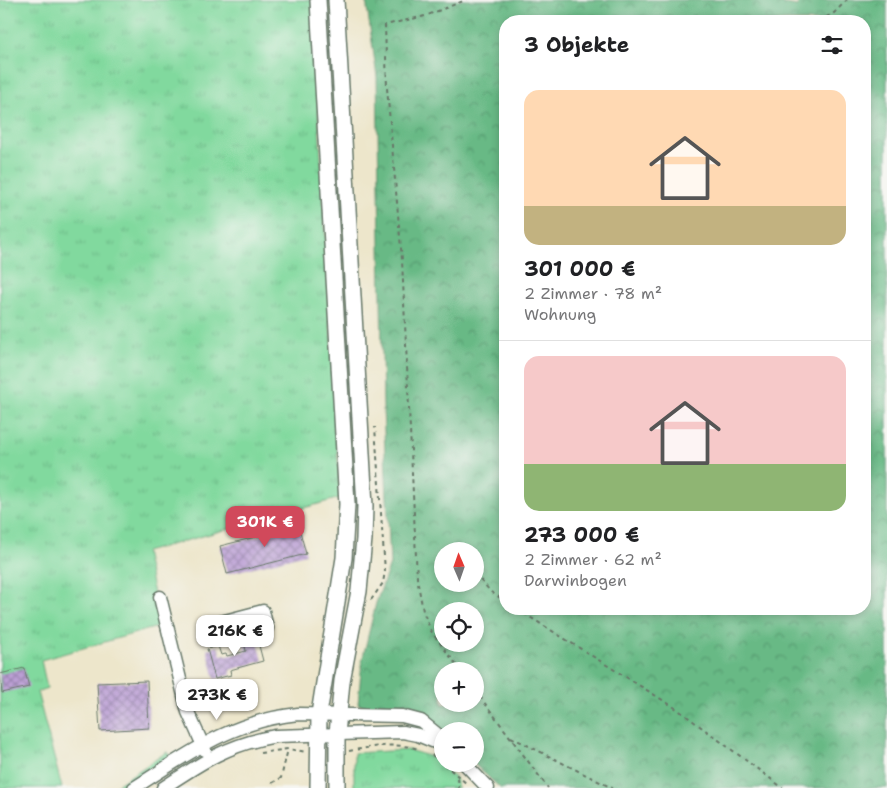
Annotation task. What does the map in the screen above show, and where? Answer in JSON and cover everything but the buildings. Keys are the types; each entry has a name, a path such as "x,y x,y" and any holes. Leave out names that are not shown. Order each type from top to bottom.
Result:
{"main road":[{"path":"318,0 347,504 344,558 319,714 318,788"},
{"path":"336,0 365,506 363,556 359,591 342,681 337,734 337,788"}],"street":[{"path":"160,597 188,712 209,758"},
{"path":"217,623 263,611 267,628 259,630"},
{"path":"227,639 242,634"},
{"path":"134,788 202,745 229,731 266,718 298,714 402,716 421,721 434,731"},
{"path":"164,788 222,751 257,739 276,736 403,732 418,735 434,742"},
{"path":"473,772 488,788"}],"path":[{"path":"454,662 431,631 423,611 417,578 402,260 387,88 385,25 425,16 466,0"},
{"path":"830,15 847,0"},
{"path":"484,584 499,597"},
{"path":"527,615 677,709 783,788"},
{"path":"484,702 548,788"},
{"path":"509,736 612,788"},
{"path":"337,752 395,746 424,750"},
{"path":"254,754 277,749 317,752"},
{"path":"272,784 281,778 288,749"},
{"path":"429,753 434,757"},
{"path":"452,772 472,788"},
{"path":"458,778 459,788"}],"green space":[{"path":"0,0 312,0 340,498 145,552 161,626 41,660 47,688 37,692 62,788 0,788"},
{"path":"366,0 758,0 798,6 798,0 887,0 887,788 500,788 483,772 484,722 434,722 434,727 420,713 406,709 369,709 358,704 362,661 376,603 390,564 383,409 377,77"},
{"path":"408,750 433,757 434,772 449,772 457,780 457,788 354,788 354,753"},
{"path":"167,752 170,756 124,788 112,788"}]}
